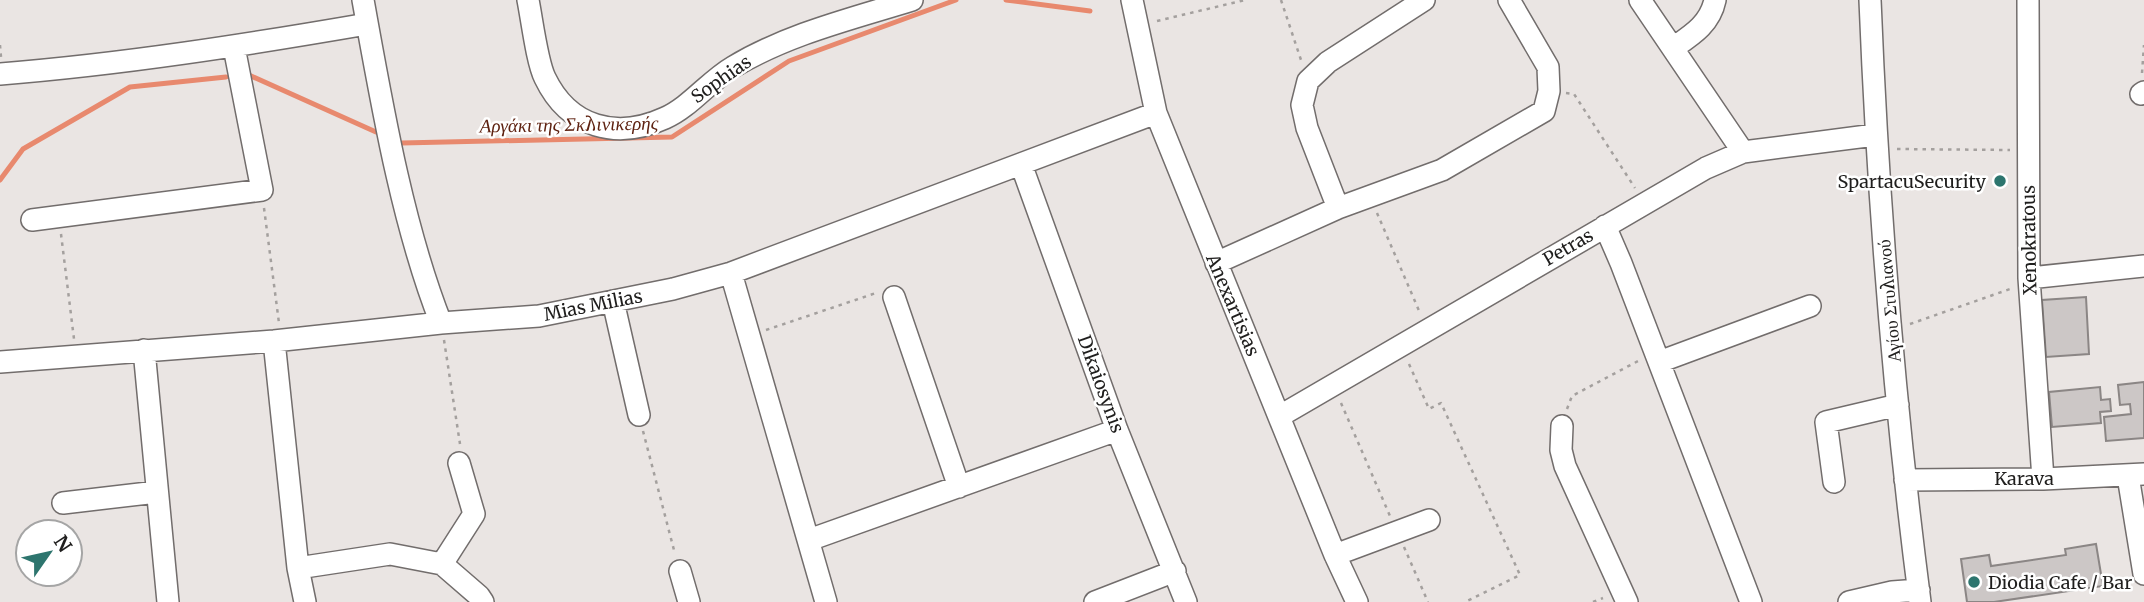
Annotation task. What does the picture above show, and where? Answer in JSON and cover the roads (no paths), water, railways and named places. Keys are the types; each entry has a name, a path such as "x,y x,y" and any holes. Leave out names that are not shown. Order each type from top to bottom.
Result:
{"street":[{"path":"363,0 399,179 441,323"},
{"name":"Sophias","path":"528,0 544,77 567,111 600,129 637,128 668,118 731,67 793,36 912,0"},
{"name":"Anexartisias","path":"1132,0 1156,113 1335,555 1357,602"},
{"path":"1338,208 1304,116 1302,105 1308,80 1328,62 1424,0"},
{"path":"1216,263 1338,208 1442,170 1544,111 1549,91 1548,66 1510,0"},
{"path":"1640,0 1743,152"},
{"path":"1673,48 1711,16 1715,0"},
{"name":"Αγίου Στυλιανού","path":"1870,0 1876,142 1905,480 1919,596"},
{"name":"Xenokratous","path":"2028,0 2029,280 2043,479"},
{"path":"0,74 102,65 234,47 367,24"},
{"path":"32,220 262,190 234,47"},
{"name":"Mias Milias","path":"0,362 278,341 441,323 539,316 673,289 731,273 1156,113"},
{"name":"Petras","path":"1280,416 1706,168 1743,152 1876,142"},
{"name":"Dikaiosynis","path":"1021,164 1117,430 1186,602"},
{"path":"1605,226 1751,602"},
{"path":"2029,280 2144,266"},
{"path":"731,273 827,602"},
{"path":"894,297 959,486"},
{"path":"613,301 639,415"},
{"path":"1657,357 1810,306"},
{"path":"278,341 298,568 305,602"},
{"path":"144,350 168,602"},
{"path":"1834,482 1826,422 1898,405"},
{"path":"1562,426 1561,450 1565,466 1627,602"},
{"path":"809,540 1117,430"},
{"path":"442,564 474,514 459,463"},
{"path":"2136,475 2144,574"},
{"name":"Karava","path":"1905,480 2136,475"},
{"path":"63,503 157,492"},
{"path":"1335,555 1429,520"},
{"path":"298,568 390,554 442,564 483,602"},
{"path":"680,571 689,602"},
{"path":"1096,602 1175,571"},
{"path":"1849,602 1892,592 1919,596"}],"waterway":[{"name":"Αργάκι της Σκλινικερής","path":"402,143 672,137 789,61 956,0"},
{"name":"Αργάκι της Σκλινικερής","path":"1006,0 1090,11"},
{"name":"Αργάκι της Σκλινικερής","path":"249,75 376,132"},
{"name":"Αργάκι της Σκλινικερής","path":"0,180 23,149 130,87 226,77"}],"place":[{"name":"SpartacuSecurity","path":"2000,181"},
{"name":"Diodia Cafe / Bar","path":"1974,582"}]}
